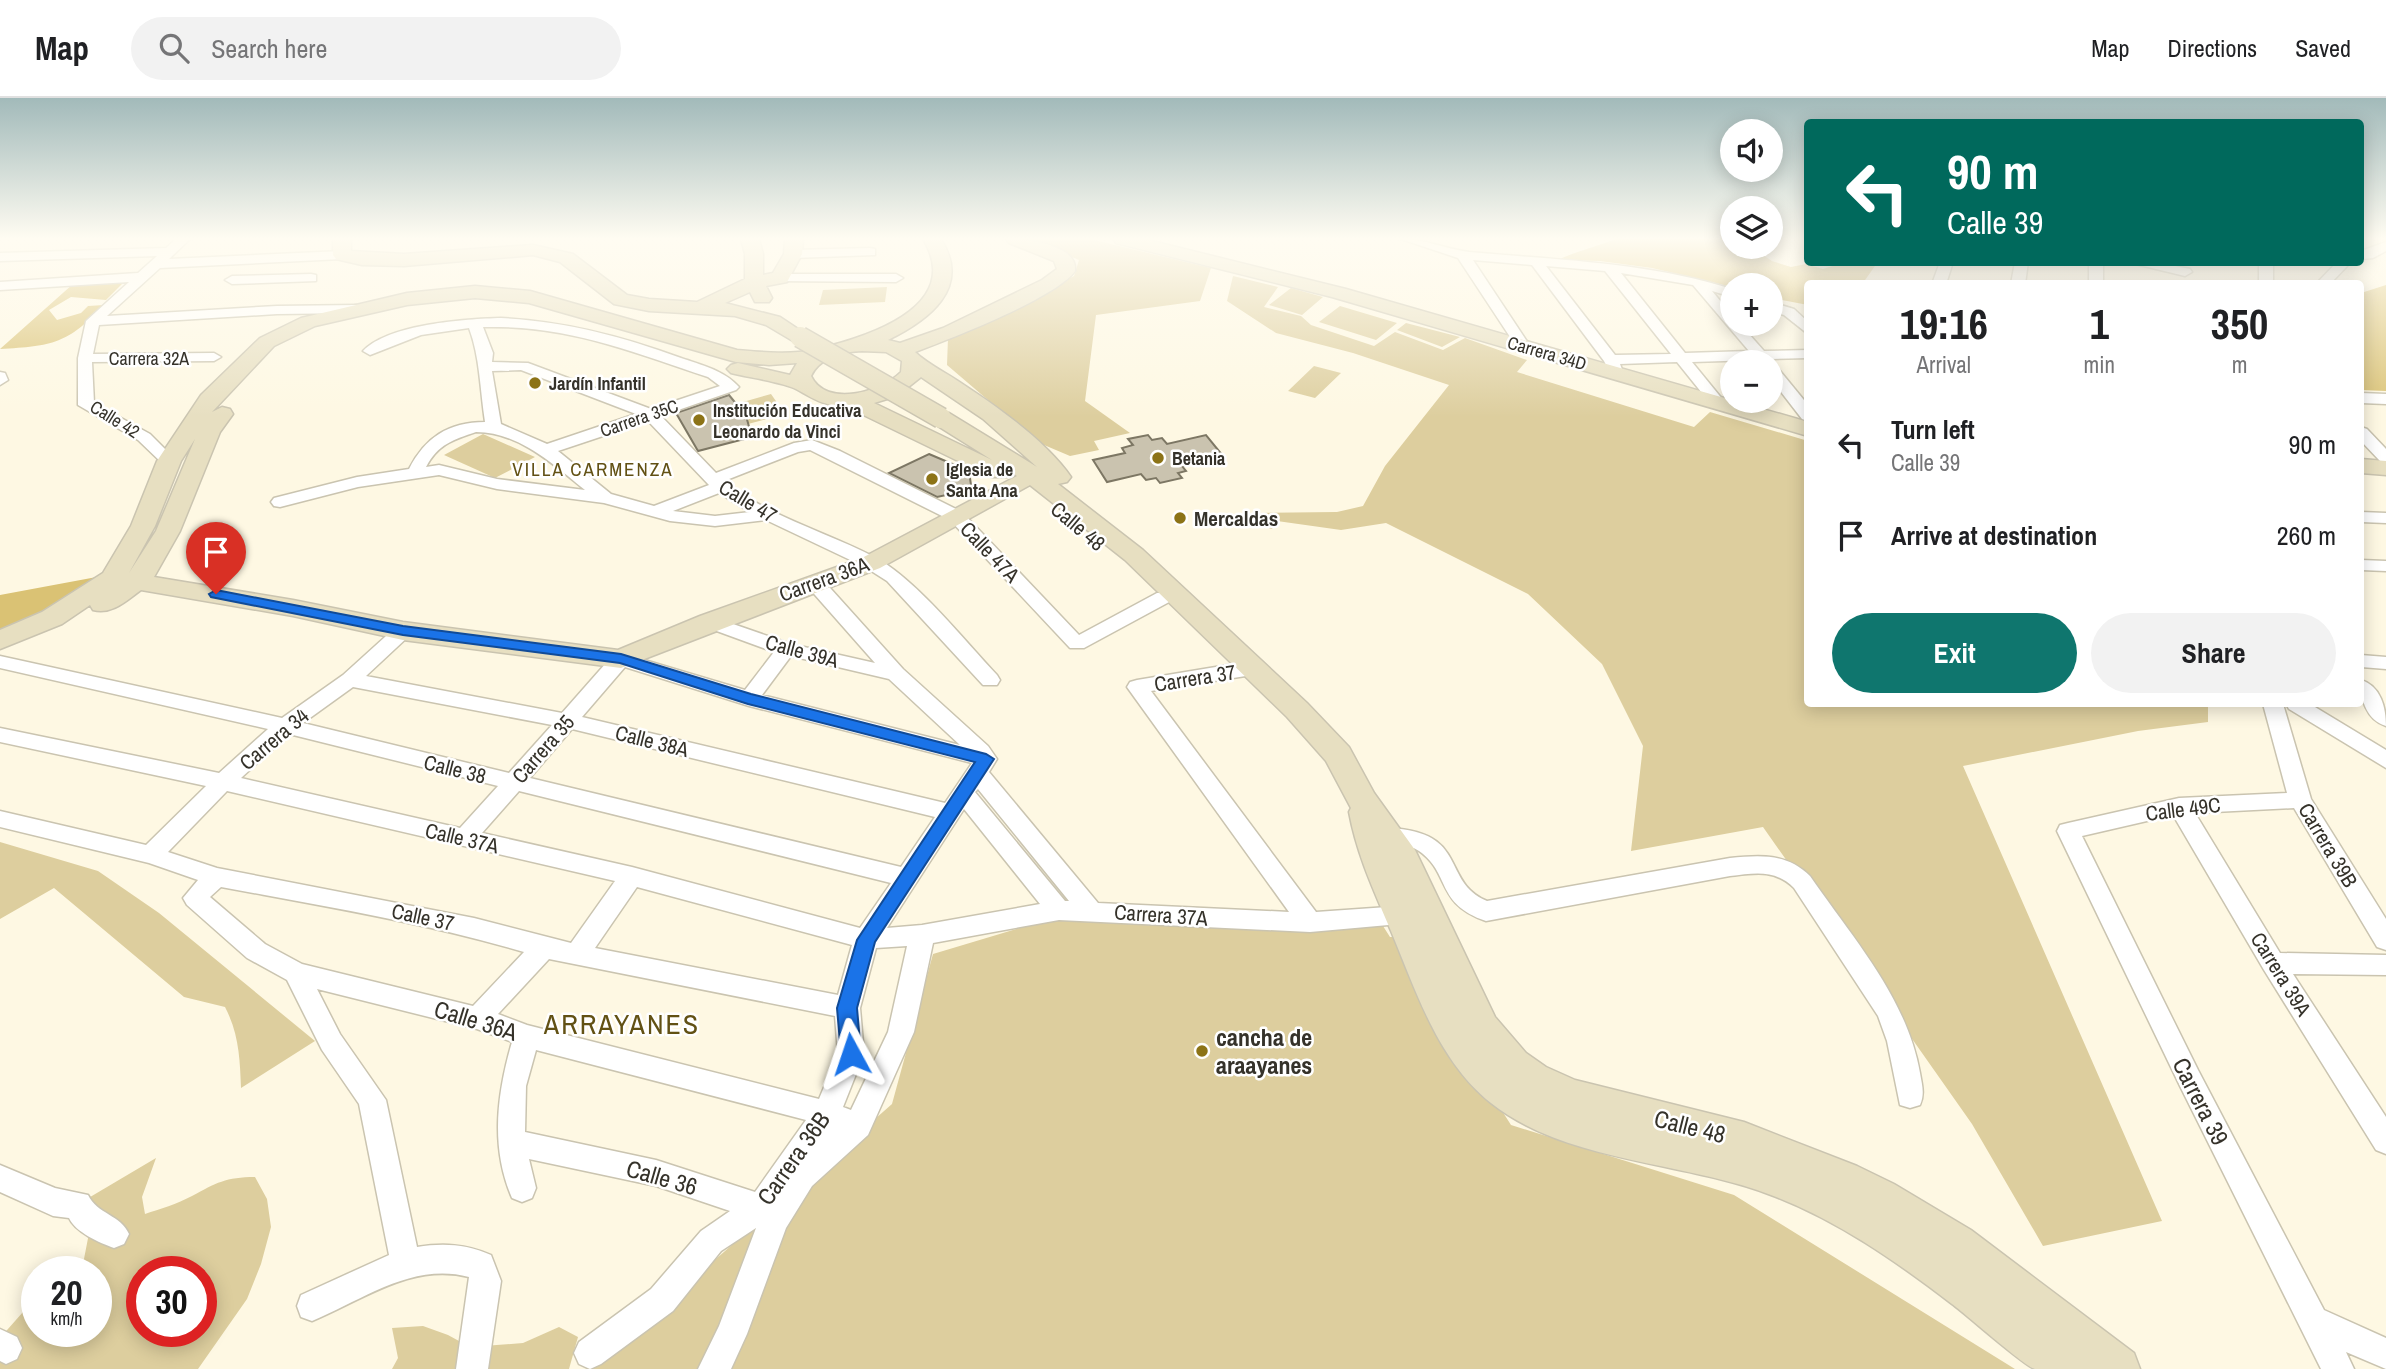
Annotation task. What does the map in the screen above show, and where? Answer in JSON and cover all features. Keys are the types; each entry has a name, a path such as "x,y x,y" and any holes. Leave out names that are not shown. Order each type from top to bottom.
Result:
{"main road":[{"path":"126,579 143,526 169,461 209,400 267,342 308,322 414,298"},
{"path":"538,298 736,356 769,359 817,356 842,347 865,344 917,315"},
{"name":"Calle 48","path":"619,298 649,305 736,310 772,321 941,418 1037,478 1134,555 1338,755 1362,800 1399,850 1482,1028 1513,1065 1533,1079 1570,1096 1731,1136 1775,1150 1843,1179 1880,1198 1956,1245 2118,1369"},
{"path":"703,306 720,298"},
{"path":"762,298 772,321"},
{"path":"817,356 804,367 800,376 802,384 808,390 822,396 848,399 873,396 897,387 912,374 905,356 917,315 930,298"},
{"path":"905,356 1020,298"},
{"name":"Carrera 34D","path":"1357,298 1523,346 1614,366 1804,428"},
{"path":"0,660 75,621 126,579 177,512 209,432 244,382 279,349 309,333 357,316 445,299 500,299 769,378 802,384"},
{"path":"942,378 938,357 945,336"},
{"name":"Calle 48","path":"865,344 905,356 942,378 1030,448 1037,478 1053,504 1164,597 1219,638"},
{"name":"Calle 48","path":"848,399 1037,478"},
{"name":"Carrera 36A","path":"621,659 710,622 871,563 956,516 1037,478"},
{"path":"0,640 52,618 126,579 403,631 621,659"},
{"name":"Calle 48","path":"1362,800 1376,858 1454,1034 1483,1073 1509,1095 1564,1122 1733,1163 1815,1194 1908,1244 2069,1369"}],"street":[{"path":"93,321 118,298"},
{"path":"200,314 215,298"},
{"path":"1492,298 1523,346"},
{"path":"1563,298 1614,366"},
{"path":"1634,298 1715,400"},
{"path":"93,321 277,310 357,309"},
{"path":"267,342 281,325 277,310"},
{"path":"1783,310 1804,326"},
{"name":"Calle 42","path":"93,321 85,358 86,405 144,437 169,461"},
{"path":"370,351 391,338 424,329 474,323 486,353 484,367 494,427"},
{"name":"Carrera 35C","path":"474,323 544,325 583,331 713,374 731,387 546,450"},
{"path":"1744,336 1756,350"},
{"name":"Carrera 34D","path":"1783,357 1804,354"},
{"name":"Carrera 32A","path":"85,358 214,357"},
{"name":"Carrera 34D","path":"1614,366 1682,358 1720,358"},
{"name":"Calle 47","path":"484,367 523,366 650,414 716,483 768,515 871,563 893,577 990,680"},
{"path":"1783,384 1804,411"},
{"path":"2364,398 2386,399"},
{"path":"415,473 427,450 440,439 474,427 494,427 546,450 605,498"},
{"path":"2364,438 2379,467"},
{"name":"Calle 47A","path":"716,483 794,448 812,445 956,516 1077,644 1164,597"},
{"path":"280,502 357,482 439,470 497,484 605,498 654,512 715,521 768,515"},
{"path":"654,512 716,483"},
{"path":"2364,517 2386,518"},
{"path":"2373,565 2386,582"},
{"path":"816,583 896,674 970,785 1059,910"},
{"name":"Calle 39A","path":"710,622 786,649 896,674"},
{"name":"Carrera 34","path":"151,856 223,782 285,726 350,680 403,631"},
{"path":"748,699 786,649"},
{"path":"621,659 748,699 970,785 1090,910"},
{"name":"Carrera 35","path":"464,839 621,659"},
{"name":"Calle 38","path":"0,660 285,726 513,784 909,878"},
{"path":"2364,661 2386,663"},
{"name":"Carrera 37","path":"1252,668 1137,687 1310,922"},
{"name":"Calle 38A","path":"350,680 568,721 970,785"},
{"path":"2364,691 2386,719"},
{"name":"Carrera 39B","path":"2274,707 2300,800 2386,940"},
{"path":"2300,707 2386,760"},
{"name":"Calle 37A","path":"0,735 223,782 632,876 866,940 922,935"},
{"name":"Carrera 36B","path":"590,1353 663,1300 712,1241 761,1208 827,1113 851,1054 847,1008 866,940 970,785"},
{"name":"Calle 49C","path":"2068,831 2179,806 2300,800"},
{"name":"Carrera 39A","path":"2179,806 2273,963 2386,1141"},
{"name":"Calle 37","path":"0,819 151,856 216,877 474,928 544,948 847,1008"},
{"name":"Carrera 39","path":"2068,831 2183,1066 2338,1369"},
{"path":"1389,837 1411,836 1429,845 1469,904 1486,911 1730,867 1768,863 1786,868 1802,882 1888,1010 1897,1028 1904,1054 1910,1096"},
{"path":"577,954 632,876"},
{"name":"Calle 36A","path":"216,877 195,898 256,951 296,972 478,1018 527,1036 827,1113 858,1126"},
{"name":"Carrera 37A","path":"922,935 1059,910 1310,922 1402,916"},
{"path":"761,1208 802,1177 858,1126 901,1032 922,935"},
{"path":"478,1018 544,948"},
{"path":"2273,963 2386,965"},
{"path":"296,972 331,1042 372,1100 405,1263"},
{"path":"522,1188 511,1143 513,1086 527,1036"},
{"name":"Calle 36","path":"511,1143 656,1173 761,1208"},
{"path":"714,1369 731,1334 774,1220 802,1177"},
{"path":"0,1178 53,1202 78,1205 82,1214 114,1234"},
{"path":"312,1306 405,1263 461,1258 480,1265 486,1281 472,1369"},
{"path":"2313,1321 2386,1354"},
{"path":"725,1369 731,1334"}],"shaded area":[{"path":"57,298 69,298 49,310 57,320 81,313 88,306 104,305 80,328 58,341 0,349"},
{"path":"821,298 885,298 885,302 819,305"},
{"path":"1029,298 1201,298 1200,301 1096,315 1085,401 1130,433 1094,441 1099,450 1070,456 1037,442 947,365 948,338"},
{"path":"1228,298 1270,298 1264,307 1301,316 1311,325 1374,346 1395,332 1443,350 1465,338 1527,360 1517,372 1694,427 1710,412 1804,440 1804,707 2208,707 2208,722 2138,731 1963,766 2162,1221 2043,1246 1972,1124 1763,827 1631,851 1643,746 1602,664 1528,594 1386,523 1341,530 1277,521 1272,529 1248,522 1257,513 1337,512 1363,506 1385,466 1449,385 1353,353 1276,333 1227,301"},
{"path":"1278,298 1321,298 1302,315 1269,305"},
{"path":"1783,298 1804,298 1804,304 1783,300"},
{"path":"2364,298 2386,298 2386,391 2364,390"},
{"path":"1340,306 1397,323 1376,340 1319,322"},
{"path":"1406,323 1460,337 1442,347 1397,330"},
{"path":"1314,366 1341,373 1315,398 1288,391"},
{"path":"771,394 785,414 748,424 736,404"},
{"path":"483,434 535,457 495,478 444,455"},
{"path":"102,576 19,626 0,632 0,595"},
{"path":"0,842 98,871 159,913 315,1041 241,1088 236,1037 225,1007 184,997 54,888 0,919"},
{"path":"1066,914 1278,928 1383,926 1390,937 1405,937 1414,973 1511,1125 1734,1195 2015,1369 591,1369 892,1104 933,954"},
{"path":"156,1158 142,1197 145,1214 222,1182 255,1177 267,1199 271,1227 261,1264 247,1299 217,1342 217,1256 126,1256 126,1347 213,1347 198,1369 0,1369 0,1338 21,1314 21,1347 112,1347 112,1256 85,1256 90,1228 80,1203"},
{"path":"423,1326 470,1347 523,1343 559,1327 578,1337 569,1369 392,1369 398,1358 392,1328"}],"building":[{"name":"Institución Educativa Leonardo da Vinci","path":"729,395 746,416 752,437 698,451 676,413"},
{"name":"Betania","path":"1148,435 1152,440 1162,438 1167,444 1206,435 1223,456 1182,466 1186,471 1178,473 1182,478 1160,483 1156,478 1146,480 1141,474 1107,482 1093,460 1125,453 1122,448 1133,445 1128,439"},
{"name":"Iglesia de Santa Ana","path":"929,454 969,471 971,485 965,491 937,497 889,473"}],"place":[{"name":"Jardín Infantil","path":"535,383"},
{"name":"Institución Educativa Leonardo da Vinci","path":"699,420"},
{"name":"Betania","path":"1158,458"},
{"name":"Iglesia de Santa Ana","path":"932,479"},
{"name":"Mercaldas","path":"1180,518"},
{"name":"cancha de araayanes","path":"1202,1051"}],"district":[{"name":"VILLA CARMENZA","path":"593,469"},
{"name":"ARRAYANES","path":"622,1024"}],"route":[{"path":"216,594 403,631 621,659 748,699 986,759 866,940 847,1008 851,1054"}]}
